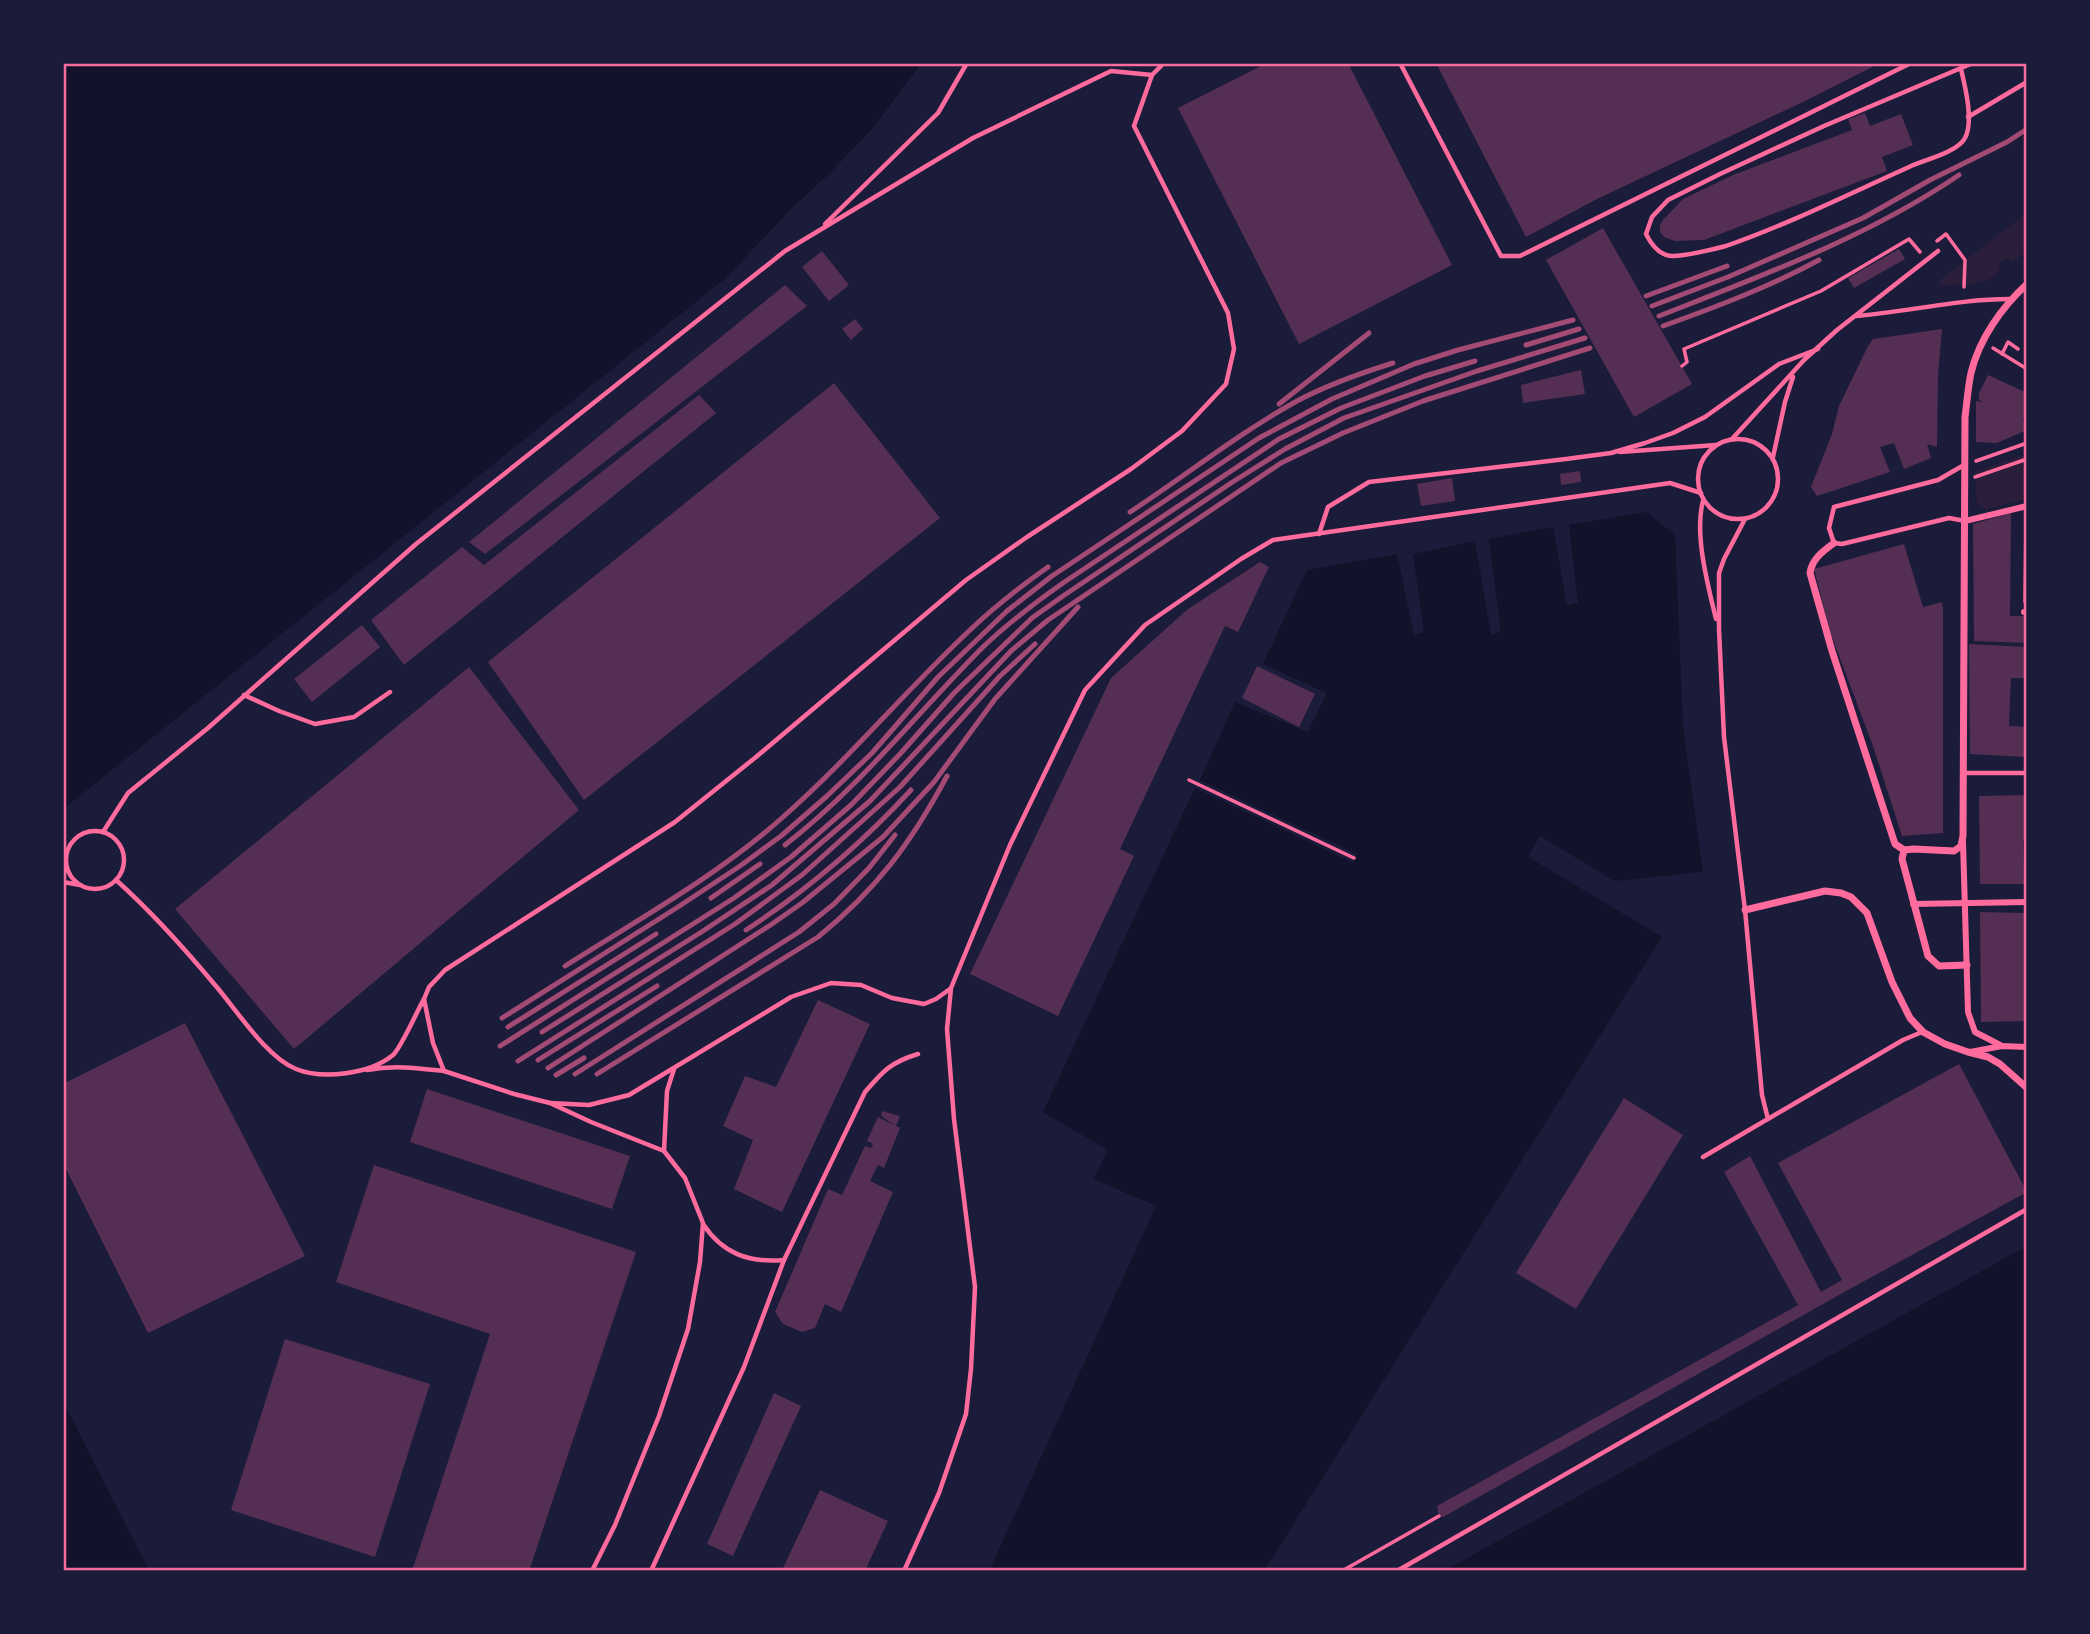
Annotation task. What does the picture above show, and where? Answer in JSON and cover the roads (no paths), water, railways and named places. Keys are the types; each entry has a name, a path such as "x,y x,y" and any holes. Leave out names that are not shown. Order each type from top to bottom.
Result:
{"street":[{"path":"2002,1046 1975,1032 1968,1012 1963,836 1965,417 1970,375 1982,342 2011,299 2027,285"},
{"path":"1965,521 2027,506"},
{"path":"1834,543 1818,555 1810,573 1832,651 1895,844 1905,850 1954,851 1961,846 1963,836"},
{"path":"1905,850 1902,859 1928,956 1939,966 1967,965"},
{"path":"1745,910 1825,891 1851,897 1867,913 1892,982 1910,1018 1923,1032 1945,1044 1987,1057 2000,1064 2027,1088"},
{"path":"1913,904 2027,902"},
{"path":"1968,1052 2002,1046 2027,1047"}],"lane":[{"path":"818,231 938,113 967,63"},
{"path":"363,1070 394,1054 429,987 445,970 675,822 966,580 1131,469 1182,431 1226,384 1234,349 1228,313 1134,126 1152,75 1164,63"},
{"path":"1400,63 1501,256 1520,256 1911,63"},
{"path":"1961,69 1967,91 1966,137 1959,145 1937,157 1724,246 1672,256 1661,253 1646,234 1651,217 1668,200 1754,156 1973,63"},
{"path":"103,832 128,793 208,729 416,544 785,251 973,138 1111,71 1152,75"},
{"path":"1968,117 2027,82"},
{"path":"1319,534 1328,507 1369,482 1611,453 1717,445 1732,439 1804,360 1938,251"},
{"path":"1856,316 1990,299 2011,299"},
{"path":"1611,453 1684,428 1716,410 1779,364 1818,349"},
{"path":"1773,458 1794,373"},
{"path":"1717,445 1707,454 1700,466 1698,480 1701,494 1721,515 1745,519 1760,513 1775,496 1779,473 1773,458 1762,446 1748,440 1732,439"},
{"path":"1964,465 1938,480 1834,507 1829,528 1834,543 1842,544 1949,519 1965,521"},
{"path":"904,1571 939,1493 967,1414 971,1369 975,1287 947,1042 951,988 1010,845 1085,690 1146,625 1273,540 1670,483 1701,494"},
{"path":"1704,500 1700,523 1707,581 1718,629"},
{"path":"1745,519 1724,559 1720,573 1718,629 1724,737 1745,910 1762,1095 1768,1119"},
{"path":"244,695 316,724 354,717 390,692"},
{"path":"1964,773 2027,773"},
{"path":"63,883 90,889 100,889 116,880 124,862 123,853 119,844 103,832 85,833 76,838 66,854 68,872 81,886"},
{"path":"116,880 146,907 271,1052 295,1069 323,1076 385,1066 444,1071 550,1103 664,1151 685,1178 703,1223 714,1240 739,1256 765,1262 784,1261"},
{"path":"550,1103 589,1105 629,1096 791,997 831,983 862,985 892,998 924,1004 951,988"},
{"path":"424,999 433,1043 444,1071"},
{"path":"1703,1157 1903,1040 1923,1032"},
{"path":"651,1571 744,1367 784,1261 865,1092 898,1059 918,1054"},
{"path":"664,1151 667,1091 674,1069"},
{"path":"1397,1571 2027,1209"},
{"path":"592,1571 615,1524 659,1416 688,1328 700,1262 703,1223"}],"railway":[{"path":"1652,306 1728,277 1863,218 2027,129"},
{"path":"1659,316 1813,254 1888,218 1959,175"},
{"path":"1663,326 1742,296 1819,260"},
{"path":"1646,296 1727,266"},
{"path":"502,1018 678,907 781,836 872,753 938,677 1007,611 1052,576 1259,438 1332,399 1414,364 1573,320"},
{"path":"1526,345 1579,329"},
{"path":"1279,404 1369,333"},
{"path":"500,1046 734,898 791,857 851,805 954,693 1032,618 1231,483 1285,449 1344,418 1477,371 1585,338"},
{"path":"542,1032 772,885 870,801 1011,651 1048,620 1281,463 1343,433 1423,401 1590,348"},
{"path":"785,845 838,799 983,647 1022,613 1063,583 1279,439 1341,408 1425,376 1475,361"},
{"path":"1130,512 1275,413 1320,390 1393,363"},
{"path":"565,966 677,896 758,838 831,772 970,630 1048,567"},
{"path":"548,1068 772,924 883,837 934,782 995,699 1078,607"},
{"path":"518,1061 735,924 802,875 900,787 1000,676 1035,644"},
{"path":"597,1074 818,937 858,901 891,864 920,823 947,776"},
{"path":"746,930 833,865 911,790"},
{"path":"575,1074 799,932 834,904 869,868 895,835"},
{"path":"711,898 760,864"},
{"path":"508,1027 656,934"},
{"path":"538,1060 657,986"},
{"path":"556,1075 584,1058"}]}
